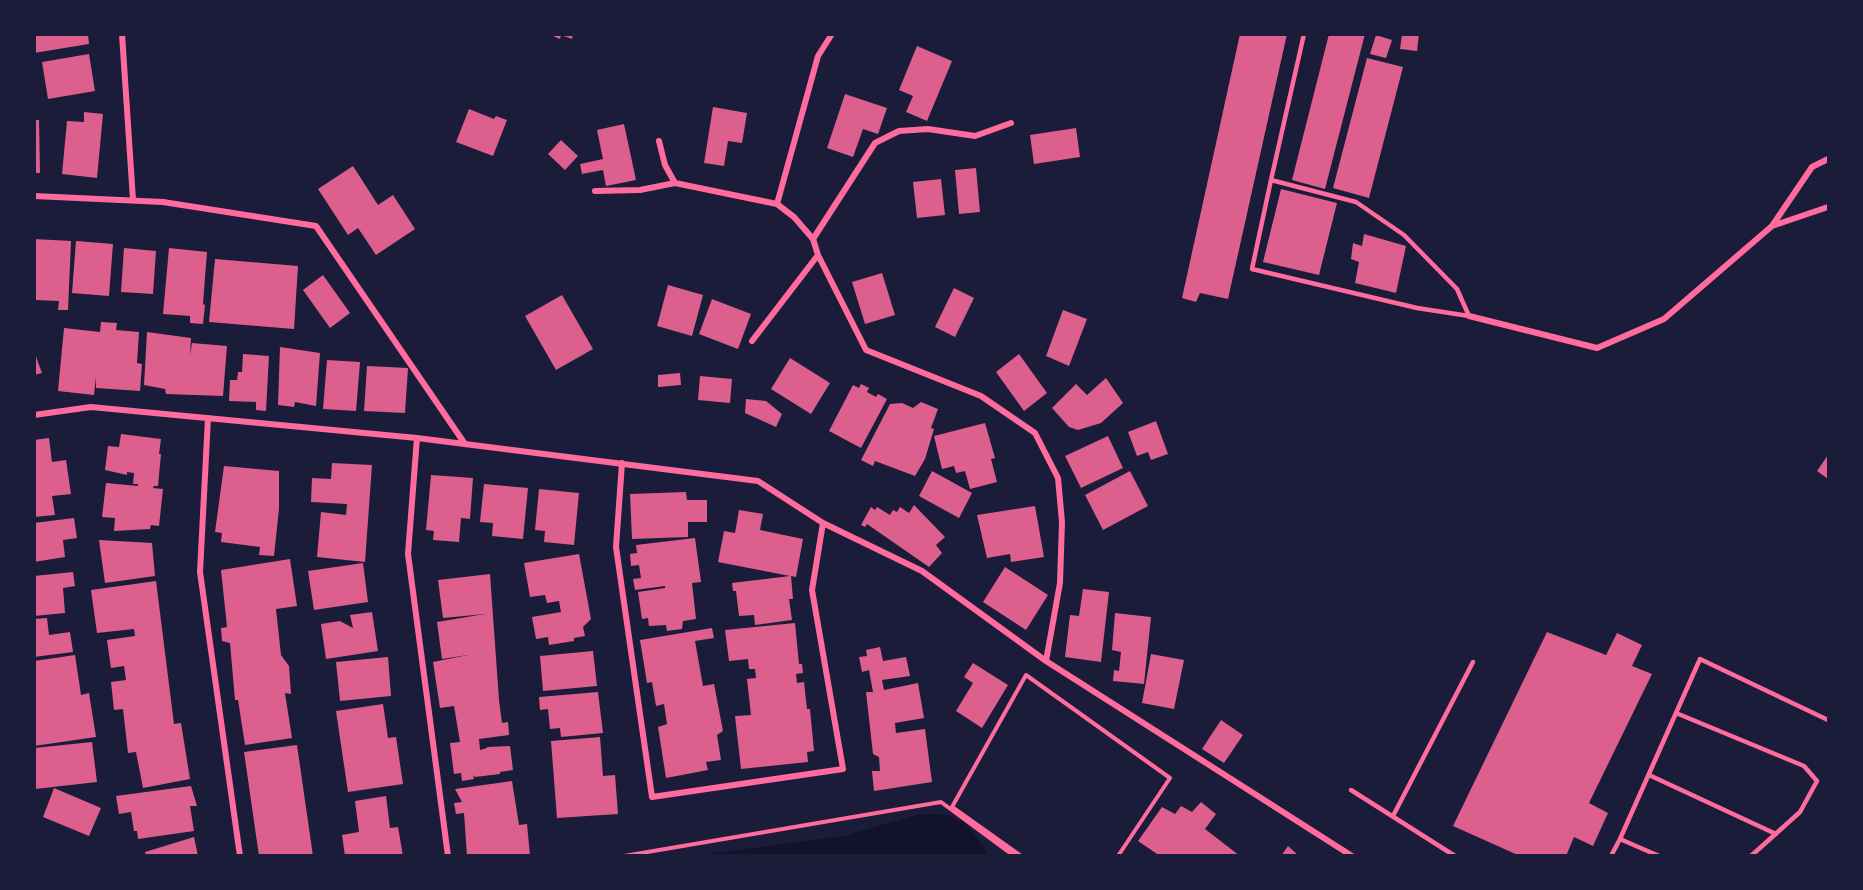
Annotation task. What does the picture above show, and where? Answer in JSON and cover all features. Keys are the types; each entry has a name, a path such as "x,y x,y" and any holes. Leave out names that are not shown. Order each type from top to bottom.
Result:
{"street":[{"path":"122,34 133,200"},
{"path":"777,204 818,56 832,34"},
{"path":"813,239 875,143 899,131 928,129 975,136 1011,123"},
{"path":"658,141 665,165 675,183"},
{"path":"1469,316 1597,348 1664,319 1772,226 1812,167 1828,159"},
{"path":"595,191 640,190 675,183 777,204 794,217 813,239 866,350 981,396 1035,433 1058,477 1062,522 1060,583 1046,661"},
{"path":"34,196 163,202 316,226 465,444"},
{"path":"1772,226 1828,207"},
{"path":"752,341 819,255"},
{"path":"34,415 91,406 417,438 758,480 823,523 922,570 1046,661 1352,855"},
{"path":"208,418 200,573 240,855"},
{"path":"417,438 408,554 448,855"},
{"path":"622,463 616,547 652,797 843,769 812,590 823,523"}],"lane":[{"path":"1304,34 1251,269 1417,308 1469,316"},
{"path":"1271,180 1356,202 1404,236 1458,289 1469,316"},
{"path":"1611,855 1701,659 1828,720"},
{"path":"1393,816 1473,662"},
{"path":"1676,713 1803,766 1817,781 1800,812 1752,855"},
{"path":"1649,775 1776,834"},
{"path":"1350,790 1455,855"},
{"path":"1620,839 1659,855"}],"path":[{"path":"1021,855 952,807 1026,675 1170,778 1118,855"},
{"path":"624,855 940,802 1014,855"}],"shaded area":[{"path":"937,814 964,822 984,847 987,855 700,855 844,836 917,815"}],"building":[{"path":"34,34 88,34 89,44 34,53"},
{"path":"548,34 573,34 572,39 561,35 560,39"},
{"path":"1240,34 1287,34 1228,299 1200,293 1196,302 1182,298"},
{"path":"1329,34 1365,34 1325,189 1292,180"},
{"path":"1402,34 1419,34 1417,51 1400,49"},
{"path":"1376,35 1392,40 1386,58 1370,54"},
{"path":"917,46 952,61 927,121 906,112 913,96 899,90"},
{"path":"89,54 95,91 48,99 42,62"},
{"path":"1367,58 1403,67 1369,198 1333,188"},
{"path":"845,94 887,108 878,134 863,129 853,157 827,148"},
{"path":"713,107 747,113 742,143 728,141 724,166 704,163"},
{"path":"469,109 494,119 496,116 507,120 493,156 456,142"},
{"path":"84,112 103,114 97,178 62,174 67,121 84,122"},
{"path":"34,120 39,120 40,173 34,173"},
{"path":"624,124 636,180 606,186 603,170 582,174 580,164 603,159 597,130"},
{"path":"1076,128 1080,157 1034,164 1030,135"},
{"path":"561,140 578,156 565,170 548,154"},
{"path":"353,166 378,205 393,195 415,229 376,255 358,228 348,235 318,189"},
{"path":"976,168 980,212 959,214 955,170"},
{"path":"941,179 945,215 917,218 913,182"},
{"path":"1281,189 1337,203 1319,275 1263,262"},
{"path":"1364,234 1406,246 1396,293 1355,283 1359,262 1351,259 1353,243 1362,246"},
{"path":"34,239 71,241 68,310 58,310 59,301 35,300"},
{"path":"76,241 113,244 109,296 72,293"},
{"path":"124,248 156,251 153,294 121,292"},
{"path":"169,248 207,252 203,324 190,323 190,316 163,314"},
{"path":"215,259 298,266 294,329 209,322"},
{"path":"882,273 895,315 865,324 852,282"},
{"path":"323,275 350,313 330,328 303,290"},
{"path":"668,285 703,295 692,336 657,326"},
{"path":"954,288 974,298 955,337 935,327"},
{"path":"562,295 593,349 556,370 525,316"},
{"path":"712,299 751,314 738,349 699,334"},
{"path":"1063,310 1087,319 1069,366 1046,356"},
{"path":"101,322 117,323 116,330 139,332 137,363 142,364 140,391 96,388 96,377 94,395 58,391 64,328 100,332"},
{"path":"147,332 191,338 190,355 192,343 227,346 223,396 166,394 165,389 144,385"},
{"path":"280,347 320,353 316,406 295,402 294,407 278,405"},
{"path":"34,351 42,373 34,375"},
{"path":"243,354 269,356 266,411 256,410 256,402 229,401 230,380 237,380 238,372 242,372"},
{"path":"1019,354 1047,393 1024,411 996,372"},
{"path":"790,358 830,383 811,414 771,389"},
{"path":"327,360 360,362 356,411 323,409"},
{"path":"367,366 408,368 405,413 364,411"},
{"path":"680,373 681,385 658,387 658,375"},
{"path":"700,376 732,379 730,403 698,400"},
{"path":"1106,378 1123,403 1101,423 1078,430 1069,427 1052,408 1076,384 1087,395"},
{"path":"861,384 869,388 867,392 887,399 861,448 829,431 853,385 859,388"},
{"path":"746,399 766,401 782,414 776,427 745,413"},
{"path":"921,402 938,409 931,428 934,429 925,459 915,476 875,461 873,466 861,460 890,404 902,403 913,408"},
{"path":"1156,421 1168,454 1151,460 1148,452 1137,456 1128,432"},
{"path":"985,423 995,458 991,459 997,482 970,489 965,471 956,473 954,466 942,469 934,436"},
{"path":"121,434 161,439 158,486 153,488 163,489 159,526 151,525 150,529 114,531 115,518 102,517 106,483 138,486 138,484 133,484 134,473 127,472 127,475 105,470 108,446 119,447"},
{"path":"1108,436 1123,468 1081,488 1065,456"},
{"path":"49,438 52,462 66,460 71,494 52,496 55,515 34,517 34,440"},
{"path":"1828,455 1828,479 1817,471"},
{"path":"332,463 372,465 365,562 317,557 321,512 346,515 347,504 311,502 312,478 331,479"},
{"path":"224,466 279,471 279,509 274,556 259,555 260,547 221,542 222,533 215,532"},
{"path":"932,471 972,493 959,518 919,496"},
{"path":"1130,471 1148,506 1103,530 1085,495"},
{"path":"431,475 473,478 470,519 461,518 459,542 433,540 434,531 426,530"},
{"path":"484,484 528,488 523,539 492,536 493,523 480,522"},
{"path":"539,489 579,493 574,545 544,542 545,531 535,530"},
{"path":"686,492 687,500 707,500 707,522 688,522 688,537 632,539 630,494"},
{"path":"914,505 945,537 936,545 942,553 929,567 867,524 865,527 861,525 871,507 875,510 877,507 890,515 893,510 897,512 900,507 909,513"},
{"path":"1035,506 1044,557 1011,562 1010,554 987,558 977,515"},
{"path":"739,510 763,514 760,530 803,539 796,577 791,576 793,599 789,599 792,620 755,625 754,615 739,616 736,591 733,591 732,583 790,576 718,562 724,531 735,533"},
{"path":"74,518 77,538 63,540 65,557 34,562 34,523"},
{"path":"695,538 701,582 692,583 696,619 683,621 682,629 667,631 666,625 649,626 648,618 642,619 638,592 665,588 665,586 635,590 633,579 641,578 639,565 631,566 630,554 637,553 636,545"},
{"path":"99,540 152,543 155,576 105,583"},
{"path":"579,554 591,619 583,627 585,636 574,638 574,641 549,645 548,637 536,639 532,617 561,612 559,601 547,603 545,595 530,597 524,563"},
{"path":"290,559 297,606 276,609 281,655 289,666 291,694 285,693 292,738 245,745 238,700 235,700 230,643 222,641 221,628 227,627 221,570"},
{"path":"363,563 368,602 314,610 308,571"},
{"path":"1005,567 1048,595 1026,630 983,602"},
{"path":"73,572 75,586 63,588 65,613 34,616 34,576"},
{"path":"490,574 499,700 502,723 508,722 509,735 479,739 480,750 487,747 510,746 513,770 500,772 500,774 475,777 473,775 474,779 462,781 461,773 454,774 450,743 460,742 454,706 440,708 433,662 468,655 442,659 437,622 485,614 443,618 438,580"},
{"path":"156,581 174,724 181,723 190,779 143,788 136,752 128,753 123,709 114,710 111,682 126,680 124,666 111,668 107,640 135,636 134,629 97,633 91,590"},
{"path":"1083,589 1109,592 1101,662 1065,657 1070,615 1079,616"},
{"path":"372,612 378,651 326,659 321,624 340,621 353,628 350,615"},
{"path":"1115,613 1151,617 1144,684 1113,681 1114,670 1119,671 1121,652 1112,650"},
{"path":"47,618 49,635 70,632 73,652 34,657 34,619"},
{"path":"795,623 799,664 802,664 803,673 796,674 797,683 804,682 807,709 810,709 814,751 807,752 808,762 741,769 735,716 751,715 747,679 756,678 755,669 749,669 748,659 729,661 725,630"},
{"path":"712,628 714,638 695,641 703,686 714,684 723,731 717,735 721,760 706,762 708,770 666,778 658,727 667,724 664,704 656,706 652,682 647,683 640,640"},
{"path":"1547,632 1606,655 1617,633 1642,645 1632,666 1652,674 1589,803 1608,813 1593,846 1574,837 1566,856 1520,856 1453,826"},
{"path":"880,647 883,661 906,657 910,676 882,680 884,690 918,683 924,718 895,723 896,733 925,729 932,782 874,791 872,771 880,771 879,757 873,754 866,692 873,692 869,670 862,672 859,657 867,656 866,650"},
{"path":"593,651 597,686 543,691 540,656"},
{"path":"1151,654 1184,660 1174,709 1142,703"},
{"path":"75,655 81,695 89,693 96,737 34,746 34,661"},
{"path":"388,657 391,696 340,701 336,662"},
{"path":"973,663 1008,685 982,728 956,711 973,683 964,677"},
{"path":"598,692 603,733 561,737 560,728 550,729 548,709 540,710 539,697"},
{"path":"383,704 388,738 396,737 403,784 348,792 336,711"},
{"path":"1221,720 1243,735 1224,763 1202,749"},
{"path":"600,737 603,776 615,775 618,814 557,818 551,741"},
{"path":"92,742 97,782 35,789 34,748"},
{"path":"297,745 313,856 259,856 244,752"},
{"path":"512,781 519,825 527,824 530,856 467,856 464,813 456,814 454,803 462,802 455,789"},
{"path":"191,786 197,806 190,806 194,831 138,839 137,831 134,831 131,812 119,814 116,796"},
{"path":"54,788 101,808 89,836 43,817"},
{"path":"386,796 390,828 398,827 403,856 345,856 342,835 359,832 355,801"},
{"path":"1201,802 1216,814 1205,829 1240,856 1160,856 1138,841 1162,807 1175,814 1181,806 1192,812"},
{"path":"194,837 198,856 146,856 145,852"},
{"path":"1288,846 1299,856 1281,856"}]}
